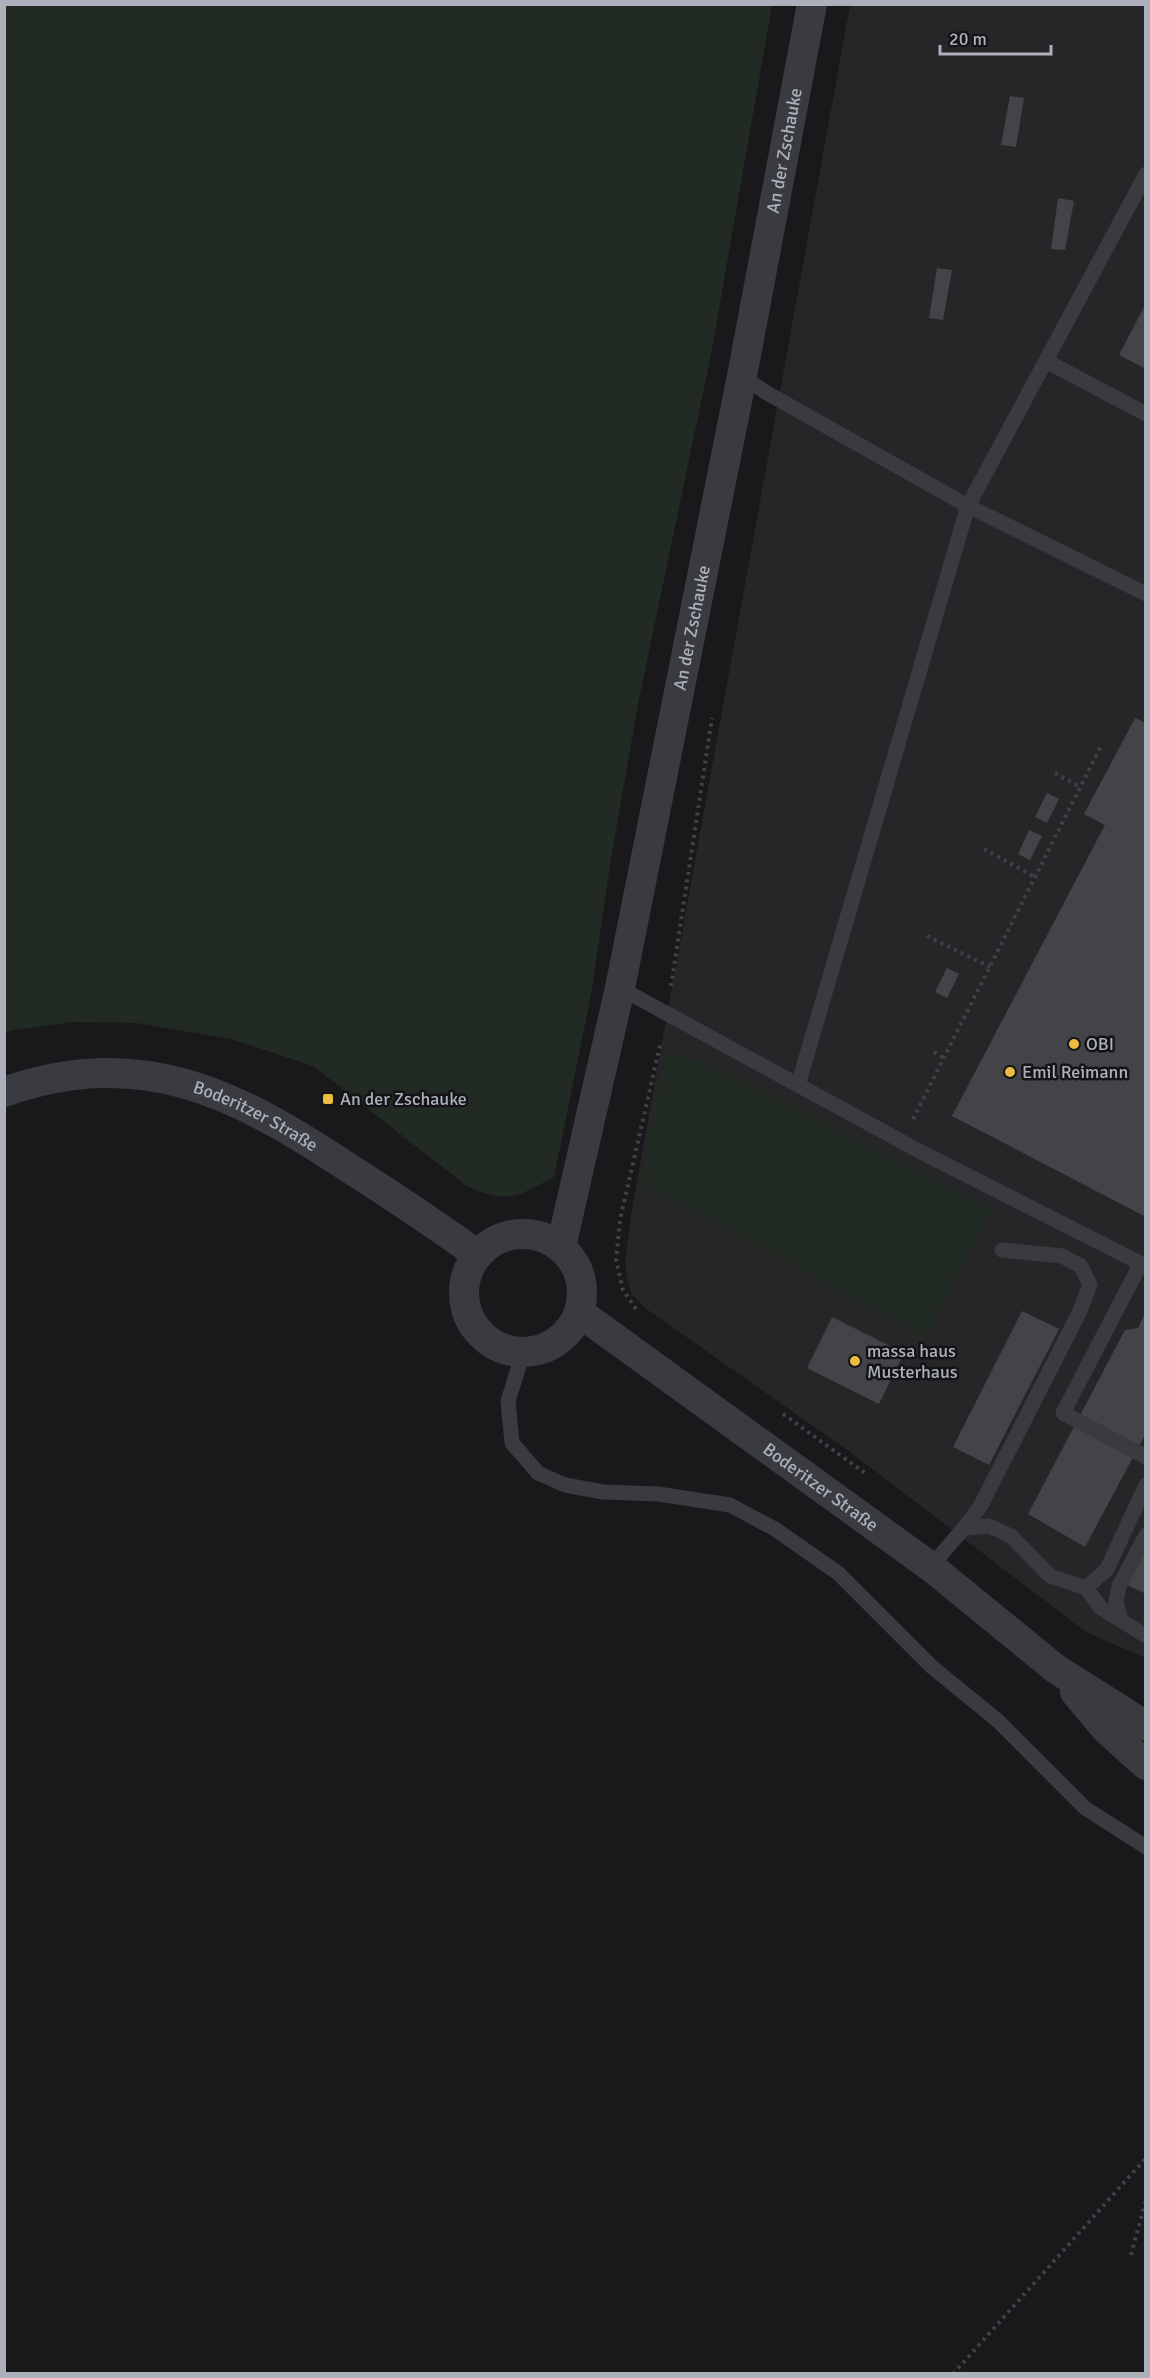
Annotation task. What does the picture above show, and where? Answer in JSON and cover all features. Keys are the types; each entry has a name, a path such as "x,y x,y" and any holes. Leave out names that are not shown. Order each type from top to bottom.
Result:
{"street":[{"name":"An der Zschauke","path":"561,1247 620,988 742,376 812,4"},
{"name":"Boderitzer Straße","path":"4,1092 72,1074 123,1072 170,1079 215,1092 295,1132 420,1213 478,1255"},
{"path":"516,1234 540,1236 561,1247 577,1266 583,1289 580,1313 567,1334 547,1348 523,1353 501,1349 482,1336 468,1317 463,1295 467,1274 478,1255 495,1241 516,1234"},
{"name":"Boderitzer Straße","path":"580,1313 931,1567 1056,1669 1146,1726"},
{"name":"Boderitzer Straße","path":"1056,1669 1106,1729 1146,1765"}],"lane":[{"path":"798,1085 968,506 1146,174"},
{"path":"1046,361 1146,414"},
{"path":"742,376 968,506 1146,594"},
{"path":"620,988 902,1142 1143,1264 1063,1413 1146,1457"},
{"path":"931,1567 951,1541 966,1528 981,1505 1080,1311 1090,1285 1081,1266 1062,1256 1002,1250"},
{"path":"523,1353 508,1401 512,1443 538,1473 565,1485 594,1490 658,1494 730,1505 775,1529 838,1573 932,1667 998,1720 1085,1808 1146,1847"},
{"path":"1086,1588 1107,1569 1146,1485"},
{"path":"966,1528 989,1526 1011,1536 1050,1576 1086,1588 1101,1608 1146,1636"},
{"path":"1120,1620 1116,1602 1119,1586 1146,1534"}],"path":[{"path":"902,1142 1101,746"},
{"path":"1055,773 1080,787"},
{"path":"984,849 1035,877"},
{"path":"927,936 990,967"},
{"path":"639,1314 623,1290 616,1260 620,1220 667,1014"},
{"path":"934,1052 944,1058"},
{"path":"775,1408 866,1475"},
{"path":"953,2373 1146,2158"},
{"path":"1131,2255 1146,2200"}],"shaded area":[{"path":"4,5 772,5 711,355 639,699 612,853 591,995 554,1177 531,1189 503,1197 468,1187 313,1066 231,1039 136,1023 73,1022 5,1033"},
{"path":"850,5 1145,5 1145,1658 1086,1632 850,1452 645,1308 631,1293 627,1276 625,1261 633,1203"},
{"path":"679,1055 728,1072 993,1209 926,1338 640,1183 664,1057"}],"building":[{"path":"1010,96 1024,98 1016,147 1001,145"},
{"path":"1058,198 1074,201 1065,250 1051,249"},
{"path":"937,268 952,270 943,320 929,318"},
{"path":"1146,303 1146,369 1119,355"},
{"name":"OBI","path":"1135,718 1146,723 1146,1217 952,1116 1105,825 1084,814"},
{"path":"1047,793 1059,799 1047,823 1035,817"},
{"path":"1029,830 1042,836 1030,860 1018,854"},
{"path":"947,968 959,974 947,998 935,992"},
{"path":"1022,1311 1059,1329 989,1465 953,1447"},
{"path":"1146,1311 1146,1433 1085,1547 1028,1514 1125,1330 1138,1328"},
{"name":"massa haus Musterhaus","path":"832,1317 904,1353 879,1404 807,1368"},
{"path":"1146,1550 1146,1594 1127,1585"}],"place":[{"name":"OBI","path":"1074,1044"},
{"name":"Emil Reimann","path":"1010,1072"},
{"name":"An der Zschauke","path":"328,1099"},
{"name":"massa haus Musterhaus","path":"855,1361"}]}
